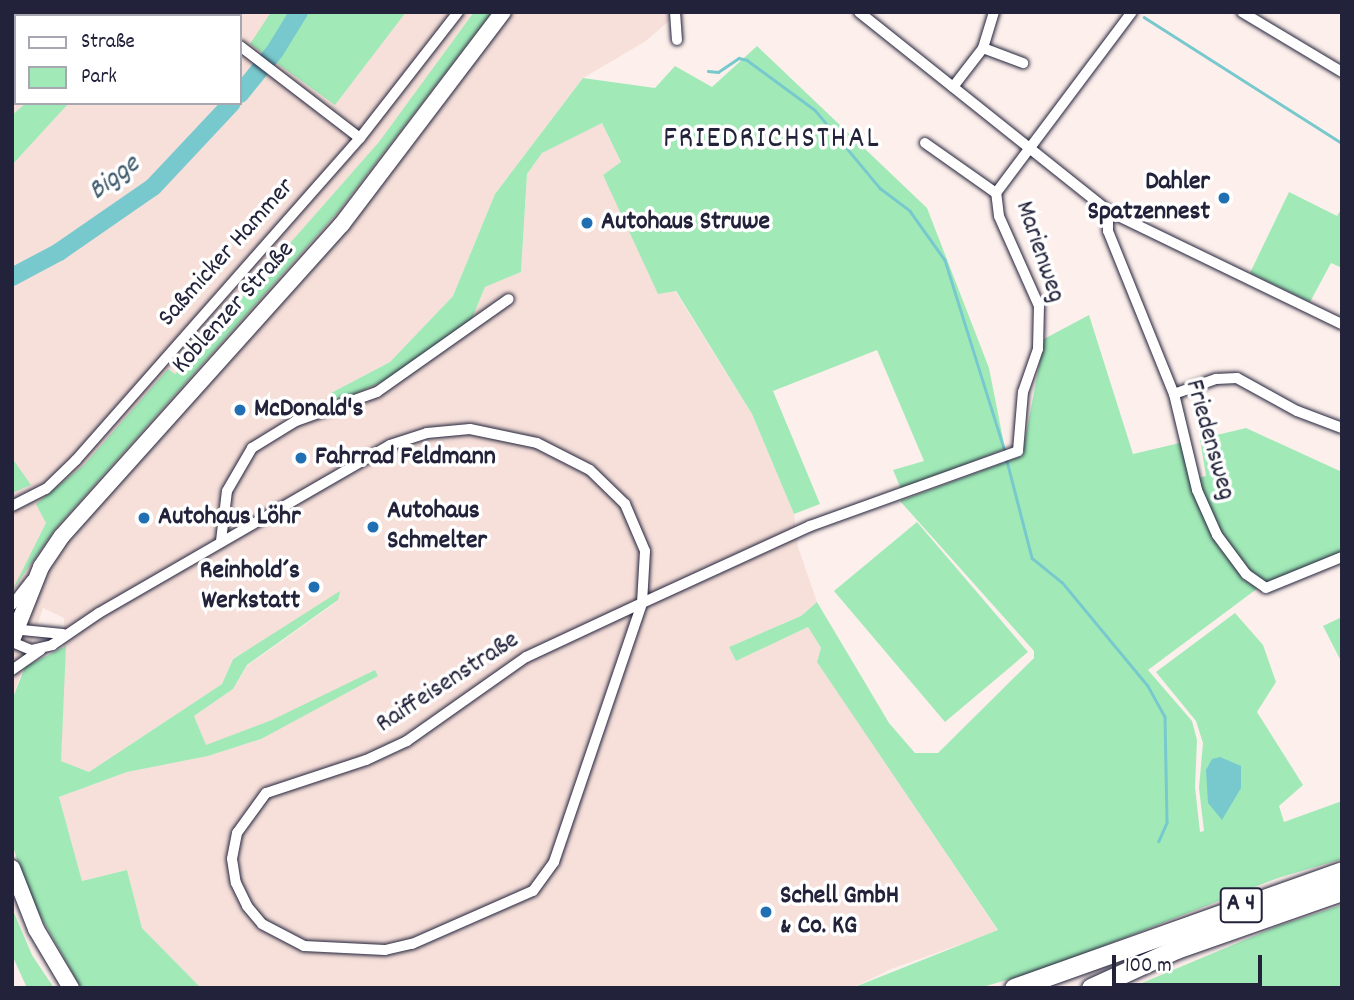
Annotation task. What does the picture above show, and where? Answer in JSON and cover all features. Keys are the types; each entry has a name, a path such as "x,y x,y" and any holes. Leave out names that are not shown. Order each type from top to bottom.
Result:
{"highway":[{"name":"A 4","path":"1045,988 1142,942 1342,871"},
{"name":"A 4","path":"1091,988 1176,949 1342,891"},
{"path":"1014,988 1142,942"},
{"path":"1112,988 1176,949"}],"main road":[{"name":"Koblenzer Straße","path":"13,635 41,567 77,518 342,224 503,12"},
{"path":"12,868 36,929 71,988"}],"street":[{"name":"Saßmicker Hammer","path":"12,506 46,489 76,460 360,138 458,12"},
{"path":"675,12 677,40"},
{"path":"859,12 1108,211 1342,324"},
{"path":"953,87 983,48 994,12"},
{"name":"Marienweg","path":"966,471 1018,451 1023,392 1038,349 1039,306 999,216 996,193 1132,12"},
{"path":"1242,12 1342,72"},
{"path":"983,48 1023,63"},
{"path":"244,50 360,138"},
{"path":"925,143 996,193"},
{"name":"Friedensweg","path":"1108,211 1108,231 1174,394 1204,510 1246,574 1266,589 1342,557"},
{"path":"221,541 227,491 252,448 296,421 377,392 509,299"},
{"path":"1174,394 1216,379 1237,378 1297,411 1342,428"},
{"name":"Raiffeisenstraße","path":"12,670 63,634 390,444 427,433 502,432 548,448 590,470 612,488 639,529 645,551 642,603 554,862 533,891 412,944 385,950 304,946 262,924 247,906 236,883 232,859 237,833 265,793 366,760 407,741 526,657 642,603 810,526 966,471"},
{"path":"12,605 41,567"},
{"path":"13,635 63,634"},
{"path":"13,635 31,650 42,649"}],"shaded area":[{"path":"12,12 679,12 646,41 583,78 495,194 453,296 390,362 331,393 334,402 471,321 485,287 521,272 527,174 542,153 602,122 621,163 603,176 752,414 794,514 798,547 817,602 801,616 729,647 736,661 808,627 821,648 818,662 998,931 891,969 852,988 201,988 142,928 127,870 82,881 59,797 127,772 208,756 261,739 272,720 206,746 194,716 233,689 247,666 338,601 233,658 222,684 89,772 61,761 64,618 43,608 12,700 12,165 67,105 242,105 242,14 14,14 14,105 24,105 12,115"}],"green space":[{"path":"271,12 406,12 335,105 250,44"},
{"path":"474,12 492,12 337,213 56,528 12,591 46,523 36,504 84,465 168,369 175,374 379,142"},
{"path":"757,46 927,208 989,368 1005,449 901,489 893,470 924,461 877,350 773,391 820,504 794,514 752,414 676,291 658,294 603,175 621,162 602,123 542,153 527,174 521,272 485,287 471,321 390,378 335,403 331,393 390,362 453,296 495,194 583,78 655,88 675,66 712,87"},
{"path":"24,105 67,105 12,165 12,115"},
{"path":"1289,192 1337,216 1342,208 1342,268 1331,263 1310,302 1250,273"},
{"path":"1089,315 1133,454 1184,442 1221,543 1245,581 1258,588 1148,670 1192,721 1197,740 1195,787 1200,832 1204,831 1199,788 1203,743 1196,721 1156,672 1235,613 1263,645 1276,682 1257,712 1303,785 1279,806 1284,822 1342,801 1342,859 1278,878 1042,970 979,988 852,988 998,930 817,662 821,648 808,627 736,661 729,647 801,616 817,602 889,723 915,753 938,753 1034,658 1034,651 900,501 1022,456 1044,339"},
{"path":"1246,428 1342,472 1342,554 1266,584 1247,571 1218,534 1197,478 1206,476 1200,439"},
{"path":"12,458 31,485 12,493"},
{"path":"917,522 1028,652 945,722 834,591"},
{"path":"340,591 338,600 247,665 233,689 194,716 206,745 272,720 375,670 378,676 261,739 208,756 127,772 59,797 82,881 127,870 142,928 201,988 81,988 27,892 12,843 12,700 25,667 66,646 61,761 89,772 222,684 233,659"},
{"path":"1342,617 1342,663 1323,626"},
{"path":"1342,905 1342,988 1130,988 1278,926"},
{"path":"12,908 32,955 54,988 27,988 12,955"}],"water":[{"path":"1220,757 1241,766 1241,788 1222,820 1208,803 1206,770 1212,759"}],"waterway":[{"name":"Bigge","path":"242,92 275,51 299,12"},
{"path":"1144,17 1342,143"},
{"path":"708,71 718,72 739,58 747,60 815,110 880,188 910,211 945,260 1005,451"},
{"name":"Bigge","path":"12,277 59,252 153,187 230,105"},
{"path":"1007,461 1032,558 1062,582 1148,686 1165,717 1167,823 1159,841"}],"place":[{"name":"Dahler Spatzennest","path":"1224,198"},
{"name":"Autohaus Struwe","path":"587,223"},
{"name":"McDonald's","path":"240,410"},
{"name":"Fahrrad Feldmann","path":"301,458"},
{"name":"Autohaus Löhr","path":"144,518"},
{"name":"Autohaus Schmelter","path":"373,527"},
{"name":"Reinhold´s Werkstatt","path":"314,587"},
{"name":"Schell GmbH & Co. KG","path":"766,912"}],"district":[{"name":"FRIEDRICHSTHAL","path":"772,141"}]}
